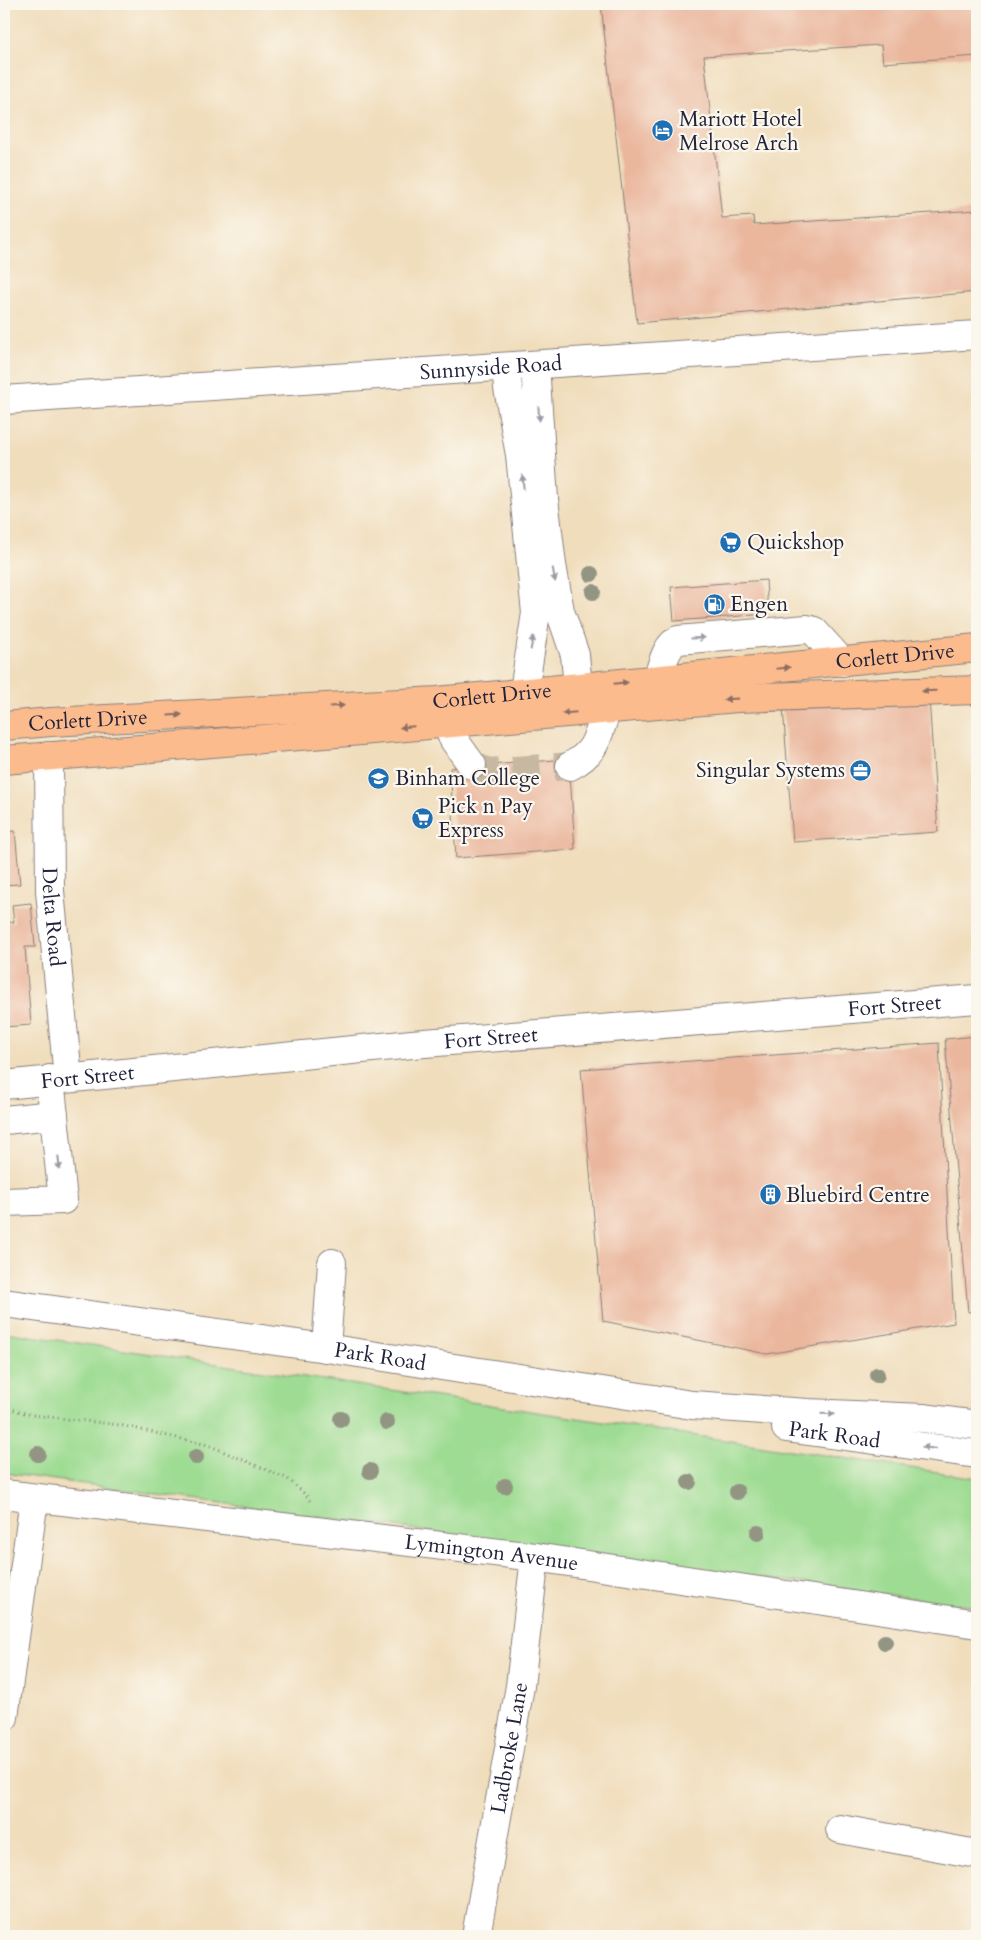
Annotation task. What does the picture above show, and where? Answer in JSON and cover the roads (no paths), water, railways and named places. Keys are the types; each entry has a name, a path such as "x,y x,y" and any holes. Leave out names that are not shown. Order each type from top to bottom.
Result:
{"main road":[{"name":"Corlett Drive","path":"4,726 437,701 977,648"},
{"name":"Corlett Drive","path":"4,760 736,698 977,690"}],"street":[{"name":"Sunnyside Road","path":"4,400 977,335"},
{"path":"535,365 544,499 551,558 560,611 574,655 578,688"},
{"path":"506,367 520,456 536,613 524,692"},
{"path":"657,680 666,654 671,645 678,640 807,629 814,631 842,662"},
{"path":"570,766 583,759 593,749 607,710"},
{"path":"446,724 454,740 472,765"},
{"name":"Delta Road","path":"4,1202 63,1200 54,1115 59,1078 50,891 49,756"},
{"name":"Fort Street","path":"4,1085 412,1044 977,1000"},
{"path":"4,1120 54,1115"},
{"path":"326,1348 332,1263"},
{"name":"Park Road","path":"4,1303 326,1348 692,1405 760,1424 775,1419 923,1418 977,1424"},
{"name":"Park Road","path":"775,1419 977,1454"},
{"name":"Lymington Avenue","path":"4,1494 535,1557 977,1624"},
{"path":"4,1717 34,1499"},
{"name":"Ladbroke Lane","path":"476,1936 520,1686 535,1557"},
{"path":"840,1829 977,1854"}],"tunnel":[{"path":"472,765 488,772 570,766"}],"place":[{"name":"Mariott Hotel Melrose Arch","path":"663,131"},
{"name":"Quickshop","path":"731,542"},
{"name":"Engen","path":"714,604"},
{"name":"Singular Systems","path":"861,770"},
{"name":"Binham College","path":"379,778"},
{"name":"Pick n Pay Express","path":"422,818"},
{"name":"Bluebird Centre","path":"770,1195"}]}
